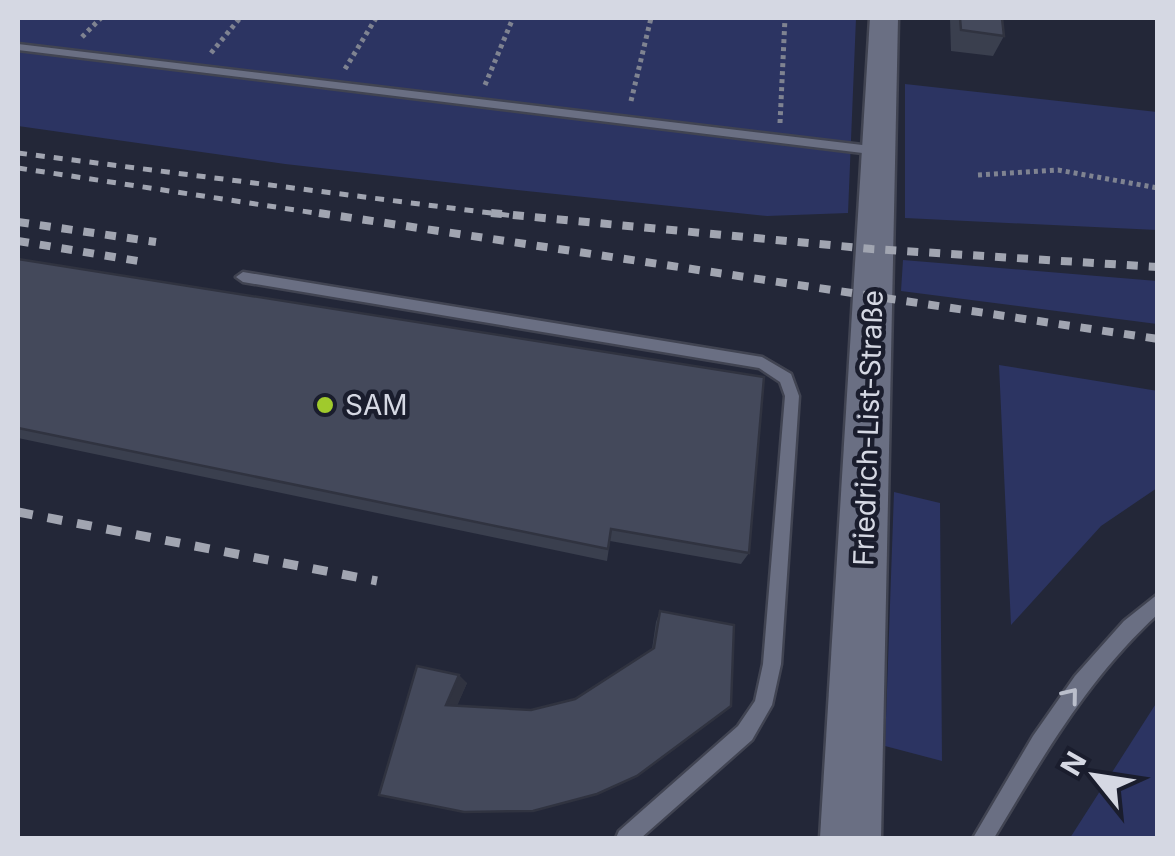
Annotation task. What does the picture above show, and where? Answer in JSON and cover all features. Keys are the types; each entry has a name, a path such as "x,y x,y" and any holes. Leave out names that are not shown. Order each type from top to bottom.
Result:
{"street":[{"name":"Friedrich-List-Straße","path":"850,838 884,18"}],"lane":[{"path":"18,48 878,151"},
{"path":"243,277 762,362 786,378 791,388 791,416 772,664 763,705 738,741 626,838"},
{"path":"983,838 1051,720 1123,631 1158,602"}],"path":[{"path":"198,70 240,18"},
{"path":"334,88 376,18"},
{"path":"476,104 512,18"},
{"path":"626,121 650,18"},
{"path":"779,139 785,18"},
{"path":"978,175 1058,170 1158,188"}],"shaded area":[{"path":"18,18 856,18 848,213 767,216 517,190 285,164 18,126"},
{"path":"905,84 1157,112 1157,230 905,218"},
{"path":"903,260 1157,281 1157,324 901,291"},
{"path":"999,365 1158,391 1157,488 1101,526 1011,625"},
{"path":"894,492 940,503 942,761 885,746"},
{"path":"1157,702 1157,838 1070,838"}],"building":[{"path":"960,18 1002,18 1004,36 961,30"},
{"name":"SAM","path":"18,259 764,377 749,553 611,529 608,549 18,428"},
{"path":"660,611 734,625 731,706 637,776 597,794 533,811 464,812 379,795 417,666 459,675 446,705 531,710 575,699 654,648"}],"railway":[{"path":"18,153 514,216"},
{"path":"18,168 335,216"},
{"path":"319,213 1158,339"},
{"path":"491,213 872,249 1158,267"},
{"path":"18,222 156,242"},
{"path":"18,241 144,262"},
{"path":"18,512 377,581"}],"place":[{"name":"SAM","path":"325,405"}]}
